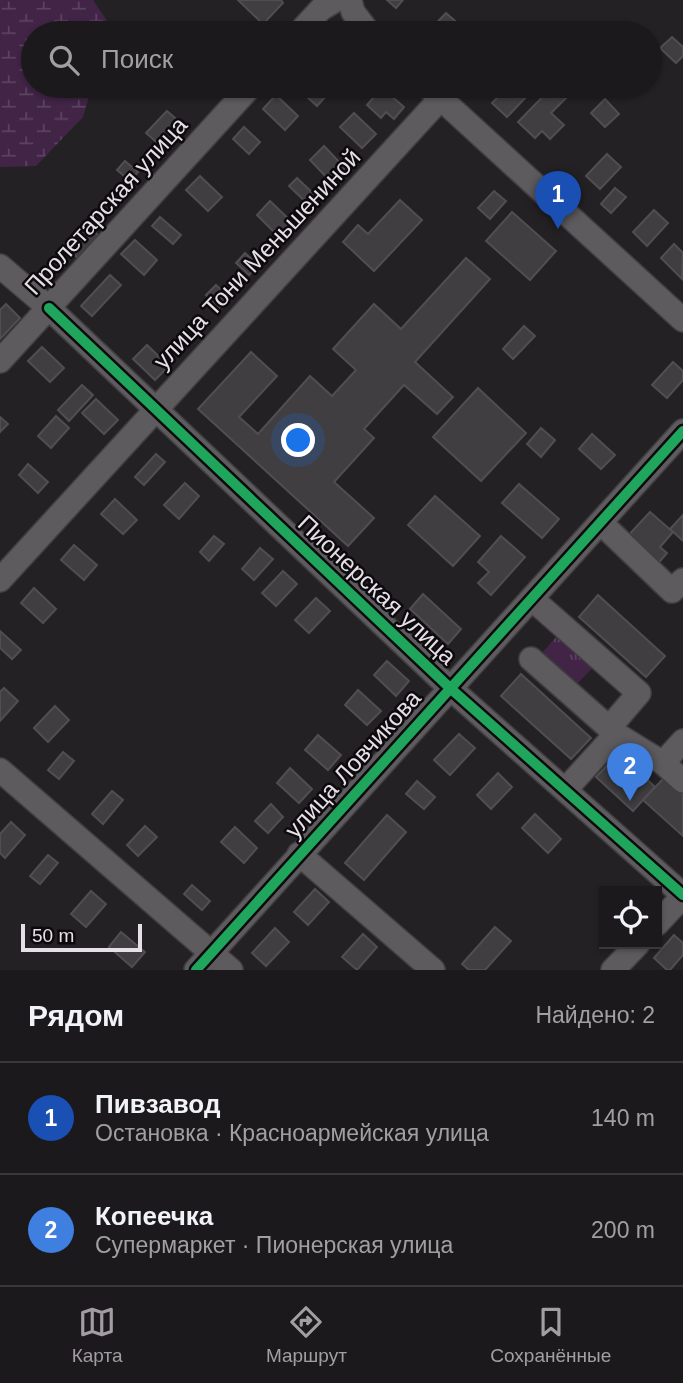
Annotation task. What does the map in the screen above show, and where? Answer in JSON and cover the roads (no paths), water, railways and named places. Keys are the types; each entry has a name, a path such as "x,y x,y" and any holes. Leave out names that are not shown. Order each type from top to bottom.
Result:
{"street":[{"path":"313,21 334,2 358,21"},
{"name":"Пролетарская улица","path":"0,361 240,98"},
{"name":"улица Тони Меньшениной","path":"0,580 155,409 429,98"},
{"path":"441,98 683,320"},
{"name":"Пионерская улица","path":"0,266 49,308 450,688 683,895"},
{"name":"улица Ловчикова","path":"196,970 683,431"},
{"path":"601,523 672,591 683,580"},
{"path":"532,599 639,693 566,789"},
{"path":"531,659 612,731 663,763 683,781"},
{"path":"663,763 683,741"},
{"path":"0,770 231,970"},
{"name":"улица Ловчикова","path":"299,854 433,970"},
{"path":"662,918 683,895"},
{"path":"613,970 633,949"}],"place":[{"name":"Пивзавод","path":"558,229"},
{"name":"Копеечка","path":"630,801"}]}
